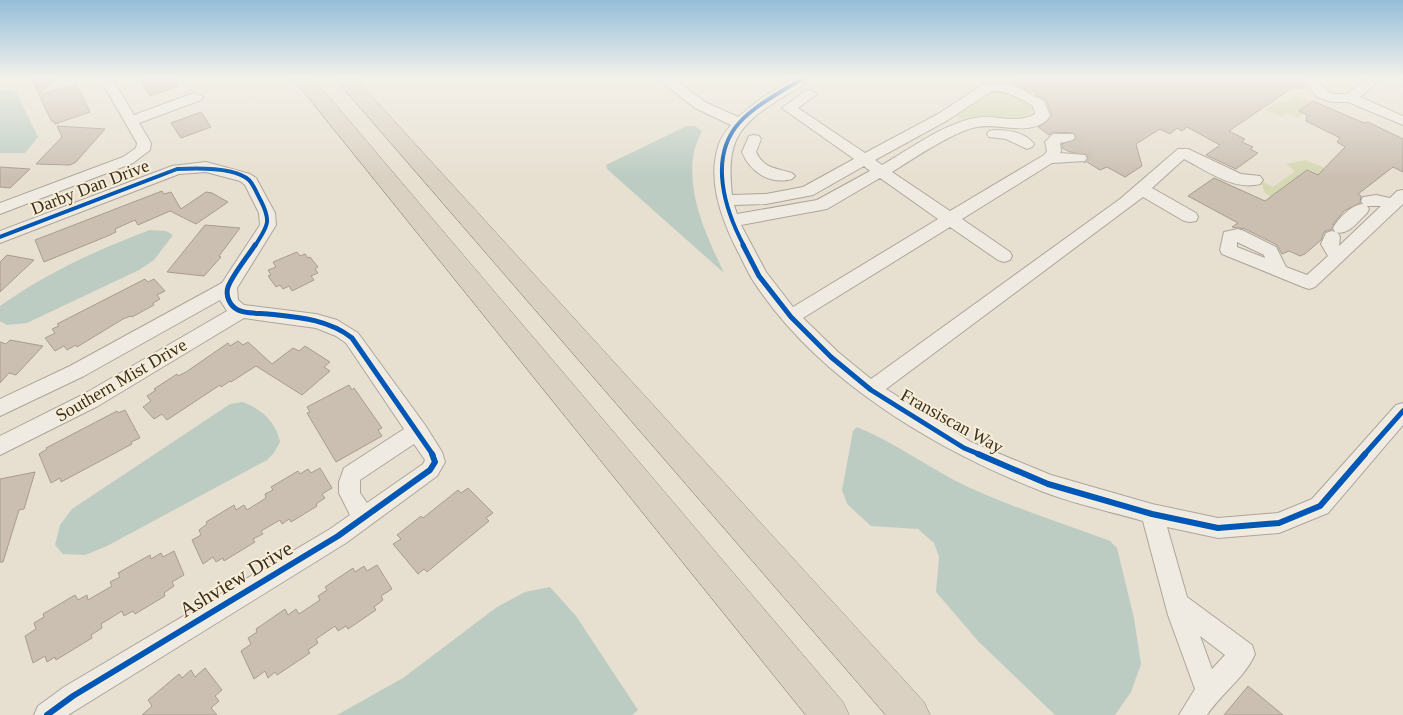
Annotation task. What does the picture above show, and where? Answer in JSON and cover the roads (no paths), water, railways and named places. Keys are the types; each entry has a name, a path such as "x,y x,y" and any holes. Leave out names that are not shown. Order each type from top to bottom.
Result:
{"highway":[{"path":"330,110 830,715"},
{"path":"374,110 911,715"}],"street":[{"path":"0,209 128,160 142,151 144,143 125,110"},
{"path":"131,121 160,110"},
{"path":"712,110 739,123"},
{"name":"Fransiscan Way","path":"755,110 739,123 726,143 722,172 731,221 759,276 791,317 831,357 871,390 964,448 1048,484 1152,514 1218,528 1279,523 1320,506 1403,411"},
{"path":"792,110 1004,256"},
{"path":"726,200 766,199 808,191 954,110"},
{"path":"731,221 821,205 963,126 978,122 1028,124 1043,116 1041,110"},
{"path":"1378,110 1403,121"},
{"path":"994,134 1009,135 1027,144"},
{"path":"791,317 1049,158 1054,150 1052,142 1058,137 1068,137"},
{"path":"754,139 748,152 753,165 762,171 787,176"},
{"path":"871,390 1143,190 1184,152 1230,176 1250,181 1255,180"},
{"path":"1049,158 1080,158"},
{"name":"Darby Dan Drive","path":"0,237 170,171 192,167 211,167 245,177 251,182 268,215 268,225 264,233 228,287"},
{"path":"1143,190 1190,217"},
{"path":"1280,271 1309,283 1398,200"},
{"path":"1337,257 1329,244 1351,219 1370,226"},
{"path":"228,287 227,299 230,304 241,311 322,322 342,329 352,338 418,431"},
{"name":"Southern Mist Drive","path":"0,408 77,371 228,287"},
{"name":"Southern Mist Drive","path":"0,446 91,400 241,311"},
{"name":"Ashview Drive","path":"46,715 73,696 338,536 430,470 435,462 434,455 418,431"},
{"path":"1152,514 1178,605 1208,691"},
{"path":"1178,605 1243,654 1208,691 1192,715"}],"lane":[{"path":"947,115 963,126"},
{"path":"1351,219 1376,200 1398,200"},
{"path":"364,517 348,495 351,475 418,431"}],"tunnel":[{"path":"1068,137 1084,147 1086,153 1080,158"}]}
